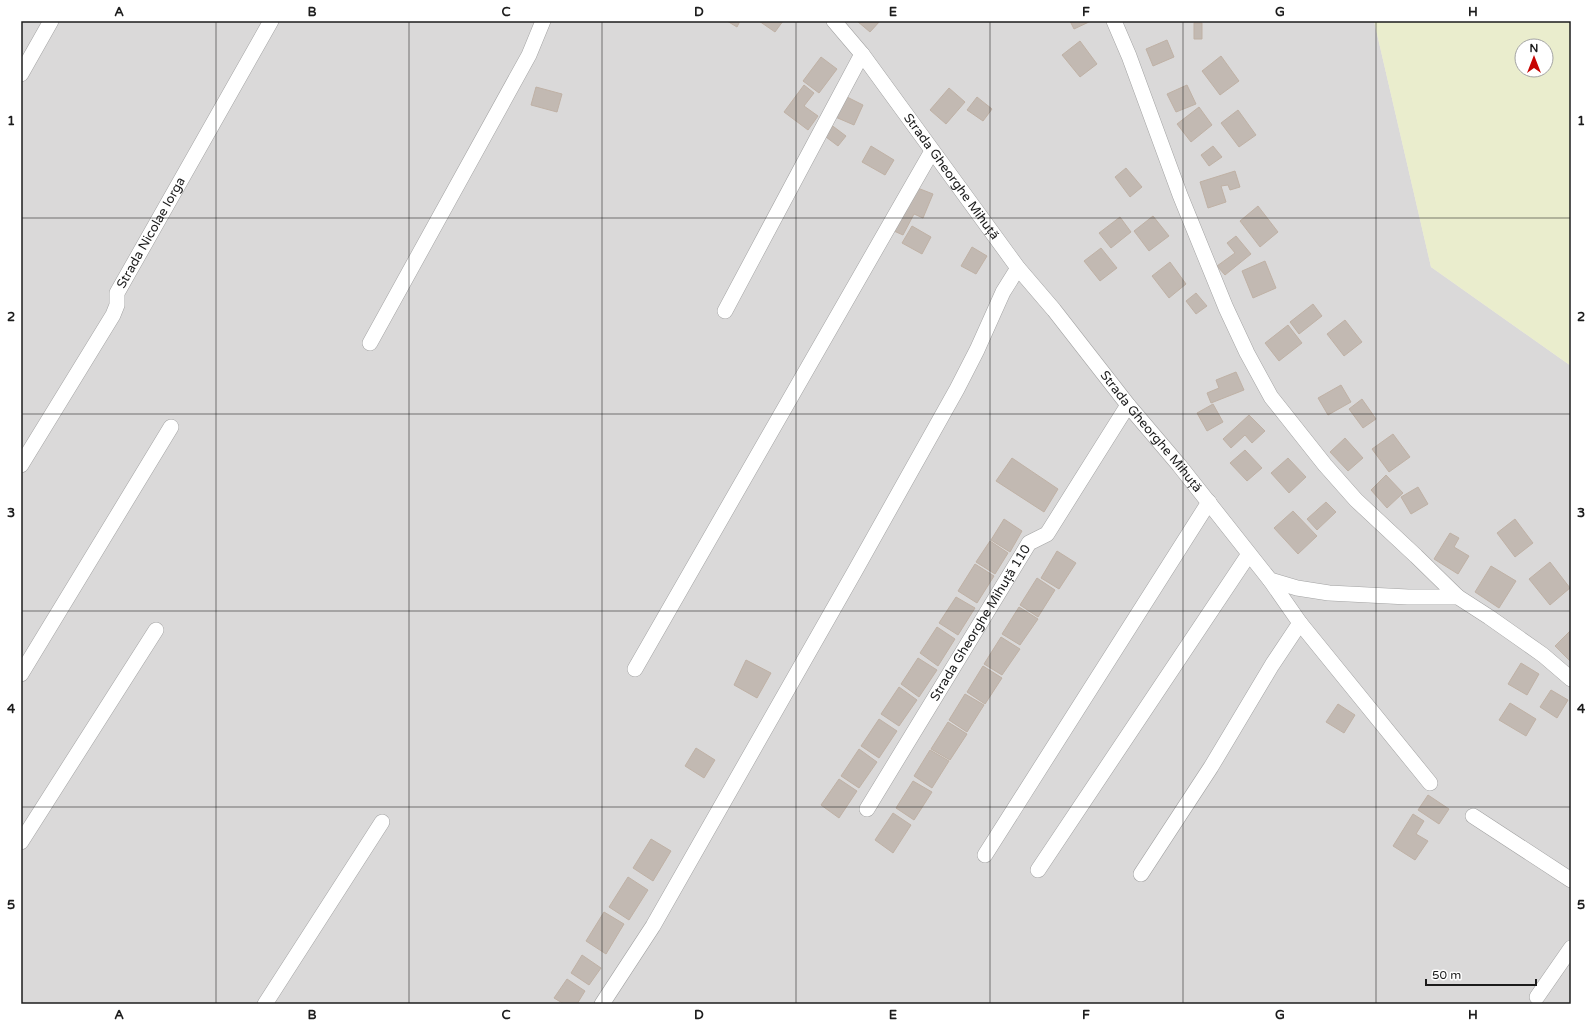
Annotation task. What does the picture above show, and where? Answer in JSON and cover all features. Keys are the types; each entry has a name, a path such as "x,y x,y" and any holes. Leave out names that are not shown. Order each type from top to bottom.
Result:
{"street":[{"path":"21,74 51,21"},
{"name":"Strada Nicolae Iorga","path":"21,465 113,315 117,305 117,293 271,21"},
{"path":"370,343 529,55 544,21"},
{"name":"Strada Gheorghe Mihuță","path":"834,21 862,54 1018,268 1054,310 1128,404 1209,502 1270,580 1300,623 1430,784"},
{"path":"1114,21 1129,56 1180,195 1226,308 1247,353 1271,397 1325,465 1356,500 1458,597 1543,655 1571,679"},
{"path":"725,311 862,54"},
{"path":"634,669 932,151"},
{"path":"602,1004 653,926 855,571 977,350 1003,292 1018,268"},
{"name":"Strada Gheorghe Mihuță 110","path":"867,810 1029,543 1046,534 1128,404"},
{"path":"21,674 171,427"},
{"path":"985,855 1209,502"},
{"path":"1038,870 1249,554"},
{"path":"1270,580 1297,588 1329,593 1408,597 1458,597"},
{"path":"1140,874 1211,767 1272,665 1300,623"},
{"path":"21,842 156,630"},
{"path":"1473,816 1571,880"},
{"path":"265,1004 382,822"},
{"path":"1537,997 1571,948"}],"shaded area":[{"path":"21,21 1374,21 1431,267 1571,366 1571,1004 21,1004"}],"green space":[{"path":"1374,21 1571,21 1571,366 1431,267"}],"building":[{"path":"727,21 740,21 737,27"},
{"path":"759,21 783,21 775,32"},
{"path":"857,21 880,21 870,32"},
{"path":"1070,21 1091,21 1074,29"},
{"path":"1194,23 1202,23 1202,39 1194,39"},
{"path":"1167,40 1174,57 1153,66 1146,49"},
{"path":"1080,41 1097,64 1080,77 1062,55"},
{"path":"1221,56 1239,81 1220,95 1202,71"},
{"path":"821,57 837,69 819,93 803,81"},
{"path":"804,85 814,93 804,106 818,116 808,130 784,112"},
{"path":"1187,85 1196,104 1176,112 1167,94"},
{"path":"536,87 562,94 557,112 531,105"},
{"path":"949,88 965,102 946,124 930,110"},
{"path":"843,95 863,105 854,125 833,116"},
{"path":"977,97 992,109 983,121 967,110"},
{"path":"1199,107 1212,125 1191,142 1177,124"},
{"path":"1238,110 1256,135 1239,147 1221,123"},
{"path":"830,124 846,136 838,146 822,134"},
{"path":"871,146 894,160 885,175 862,162"},
{"path":"1213,146 1222,157 1209,166 1201,155"},
{"path":"1126,168 1142,187 1130,197 1115,177"},
{"path":"1235,171 1240,187 1230,190 1228,185 1221,186 1226,202 1208,208 1200,182"},
{"path":"915,187 933,194 923,218 914,214 903,235 894,231"},
{"path":"1258,206 1278,232 1260,247 1240,221"},
{"path":"1153,216 1169,236 1149,251 1134,231"},
{"path":"1120,217 1131,232 1111,248 1099,233"},
{"path":"912,226 931,237 922,254 902,243"},
{"path":"1236,236 1251,254 1225,275 1217,266 1235,253 1227,243"},
{"path":"972,247 987,256 976,274 961,266"},
{"path":"1101,248 1117,268 1100,281 1084,261"},
{"path":"1265,261 1276,288 1253,298 1242,271"},
{"path":"1170,262 1186,284 1169,298 1152,276"},
{"path":"1196,293 1207,306 1196,314 1186,301"},
{"path":"1313,304 1322,316 1299,334 1290,322"},
{"path":"1345,320 1362,342 1344,356 1327,334"},
{"path":"1288,325 1302,343 1279,361 1265,343"},
{"path":"1236,372 1244,390 1211,403 1207,393 1219,388 1216,380"},
{"path":"1341,385 1351,402 1328,415 1318,398"},
{"path":"1362,399 1376,419 1363,428 1349,409"},
{"path":"1213,404 1223,422 1207,431 1197,413"},
{"path":"1249,415 1265,431 1252,443 1245,435 1231,448 1223,439"},
{"path":"1393,434 1410,457 1389,472 1372,449"},
{"path":"1345,438 1363,458 1348,471 1330,452"},
{"path":"1245,450 1262,468 1247,481 1230,463"},
{"path":"1012,458 1058,489 1044,512 996,481"},
{"path":"1288,458 1306,477 1289,493 1271,473"},
{"path":"1386,475 1403,493 1387,508 1371,490"},
{"path":"1418,487 1428,504 1411,514 1401,497"},
{"path":"1326,502 1336,512 1317,530 1307,519"},
{"path":"1293,511 1317,536 1298,554 1274,528"},
{"path":"1004,519 1022,531 1010,552 991,540"},
{"path":"1515,519 1533,543 1515,557 1497,533"},
{"path":"1450,533 1459,538 1454,547 1469,556 1458,574 1434,559"},
{"path":"990,541 1008,553 995,574 976,562"},
{"path":"1057,551 1076,563 1059,589 1041,578"},
{"path":"1550,562 1570,588 1550,605 1529,579"},
{"path":"975,564 994,576 977,603 958,591"},
{"path":"1491,566 1516,581 1499,608 1475,592"},
{"path":"1037,578 1055,590 1038,617 1020,605"},
{"path":"956,597 975,608 958,635 939,623"},
{"path":"1019,607 1038,619 1020,645 1002,634"},
{"path":"937,627 955,639 938,666 920,653"},
{"path":"1571,630 1571,662 1555,646"},
{"path":"1001,637 1020,649 1002,675 984,664"},
{"path":"918,658 937,670 919,697 901,684"},
{"path":"746,660 771,673 757,698 734,685"},
{"path":"1521,663 1539,674 1527,695 1508,684"},
{"path":"983,666 1002,678 985,704 967,692"},
{"path":"899,687 917,700 899,726 881,714"},
{"path":"1551,690 1568,700 1557,718 1540,707"},
{"path":"965,694 984,705 967,732 949,720"},
{"path":"1510,703 1536,719 1526,736 1499,720"},
{"path":"1338,704 1355,715 1344,733 1326,722"},
{"path":"879,719 897,731 879,758 861,746"},
{"path":"948,722 967,734 950,760 931,749"},
{"path":"696,748 715,760 704,778 685,766"},
{"path":"859,749 877,762 859,788 841,776"},
{"path":"930,750 949,761 932,788 914,776"},
{"path":"839,779 857,791 839,818 821,805"},
{"path":"913,781 932,792 914,820 896,808"},
{"path":"1428,795 1449,809 1439,824 1418,810"},
{"path":"893,813 911,825 893,853 875,840"},
{"path":"1413,814 1424,821 1416,834 1428,841 1415,860 1393,846"},
{"path":"651,839 671,851 653,881 633,868"},
{"path":"628,877 648,890 629,920 609,907"},
{"path":"604,912 624,924 606,954 586,941"},
{"path":"582,955 601,968 589,985 571,973"},
{"path":"567,979 585,991 577,1004 564,1004 554,998"}]}
